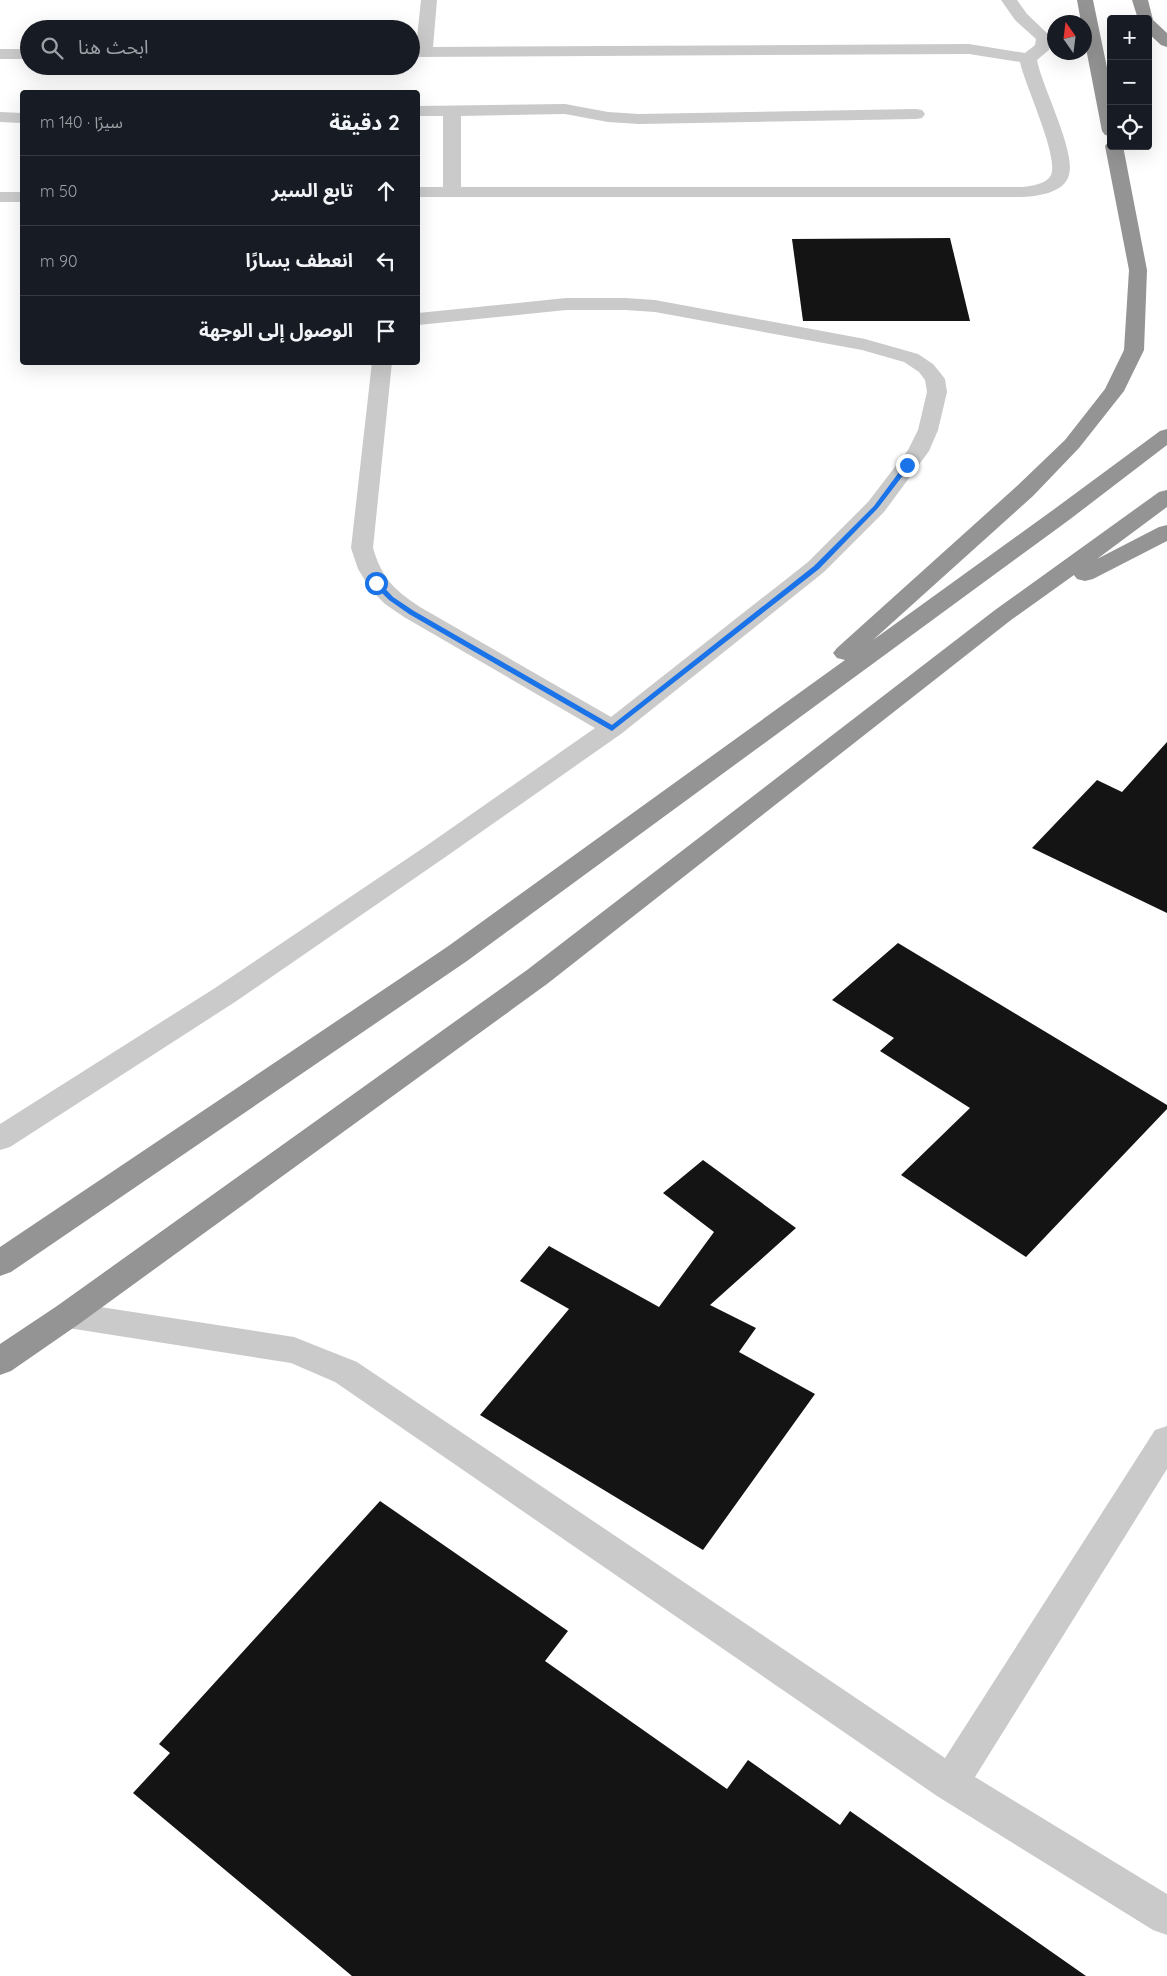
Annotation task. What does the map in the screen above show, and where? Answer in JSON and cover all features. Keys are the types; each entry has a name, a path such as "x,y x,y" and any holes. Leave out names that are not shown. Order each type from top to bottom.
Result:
{"highway":[{"path":"1085,0 1107,111"},
{"path":"1140,0 1145,15"},
{"path":"1152,28 1167,42"},
{"path":"735,752 1025,491 1072,444 1114,391 1134,350 1138,270 1115,150"},
{"path":"0,1263 457,954 1061,515 1167,435"},
{"path":"0,1361 68,1315 537,977 1003,615 1167,497"},
{"path":"1003,615 1167,532"}],"street":[{"path":"420,39 429,0"},
{"path":"1009,0 1021,17 1044,38 1043,47 1028,59"},
{"path":"420,52 969,49 990,51 1028,59"},
{"path":"0,54 20,54"},
{"path":"420,192 1023,192 1037,190 1048,186 1060,174 1058,152 1049,122 1034,86 1028,59"},
{"path":"420,111 565,109 608,117 639,119 916,114"},
{"path":"452,110 452,191"},
{"path":"0,117 20,118"},
{"path":"0,197 20,197"},
{"path":"0,1139 225,995 435,852 612,728 816,567 876,507 918,451 928,430 937,392 935,380 926,368 891,352 834,339 646,305 599,302 420,319"},
{"path":"382,365 362,548 366,565 376,583 391,598 412,612 612,728"},
{"path":"68,1315 294,1350 346,1372 950,1782 1167,1916"},
{"path":"950,1782 1167,1440"}],"building":[{"path":"950,238 970,321 803,321 792,239"},
{"path":"1167,742 1167,913 1032,848 1097,780 1122,792"},
{"path":"898,943 1167,1105 1167,1109 1026,1257 901,1175 970,1108 880,1051 894,1038 832,1000"},
{"path":"703,1160 796,1228 710,1305 756,1328 739,1352 815,1394 703,1550 480,1415 569,1309 520,1281 549,1246 659,1307 714,1232 663,1193"},
{"path":"380,1501 568,1631 545,1661 727,1789 748,1760 840,1825 850,1811 1086,1976 352,1976 133,1793 170,1753 159,1744"}],"route":[{"path":"376,583 391,598 412,612 612,728 816,567 876,507 907,465"}]}
